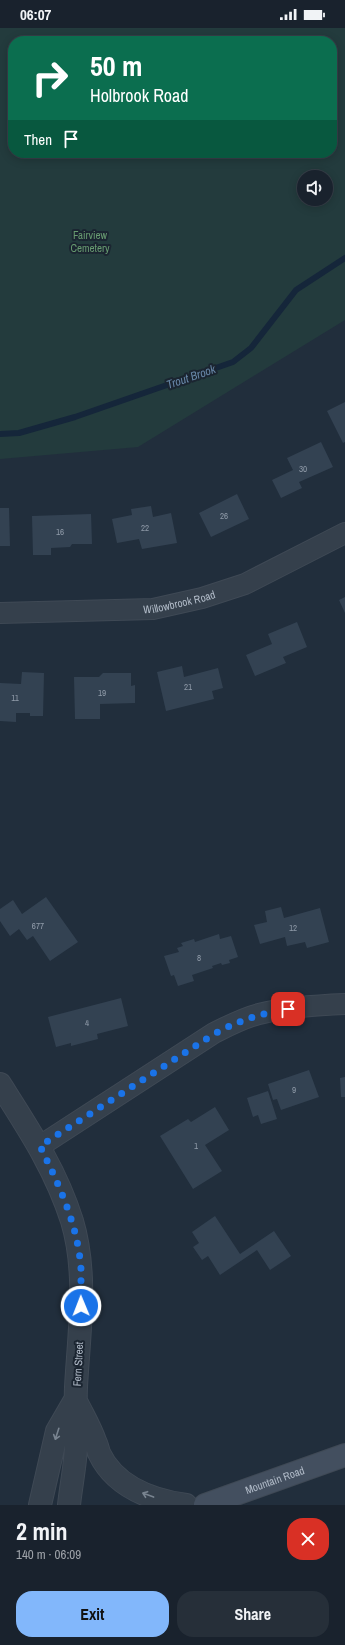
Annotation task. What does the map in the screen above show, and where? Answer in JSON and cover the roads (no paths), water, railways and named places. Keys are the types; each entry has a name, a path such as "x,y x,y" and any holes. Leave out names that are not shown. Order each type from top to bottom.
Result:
{"main road":[{"name":"Mountain Road","path":"205,1505 345,1455"}],"street":[{"name":"Willowbrook Road","path":"0,613 153,609 202,598 245,584 345,533"},
{"path":"40,1146 214,1034 234,1023 260,1014 317,1005 345,1004"},
{"name":"Fern Street","path":"0,1084 40,1146 57,1180 72,1222 80,1267 81,1306 75,1400 76,1448 69,1505"},
{"path":"75,1400 95,1441 99,1453 119,1480 127,1486 147,1496 186,1505"},
{"name":"Fern Street","path":"40,1505 57,1431 75,1400"}],"waterway":[{"name":"Trout Brook","path":"0,434 19,433 75,417 233,362 251,348 296,290 345,258"}],"park label":[{"name":"Fairview Cemetery","path":"90,241"}]}
